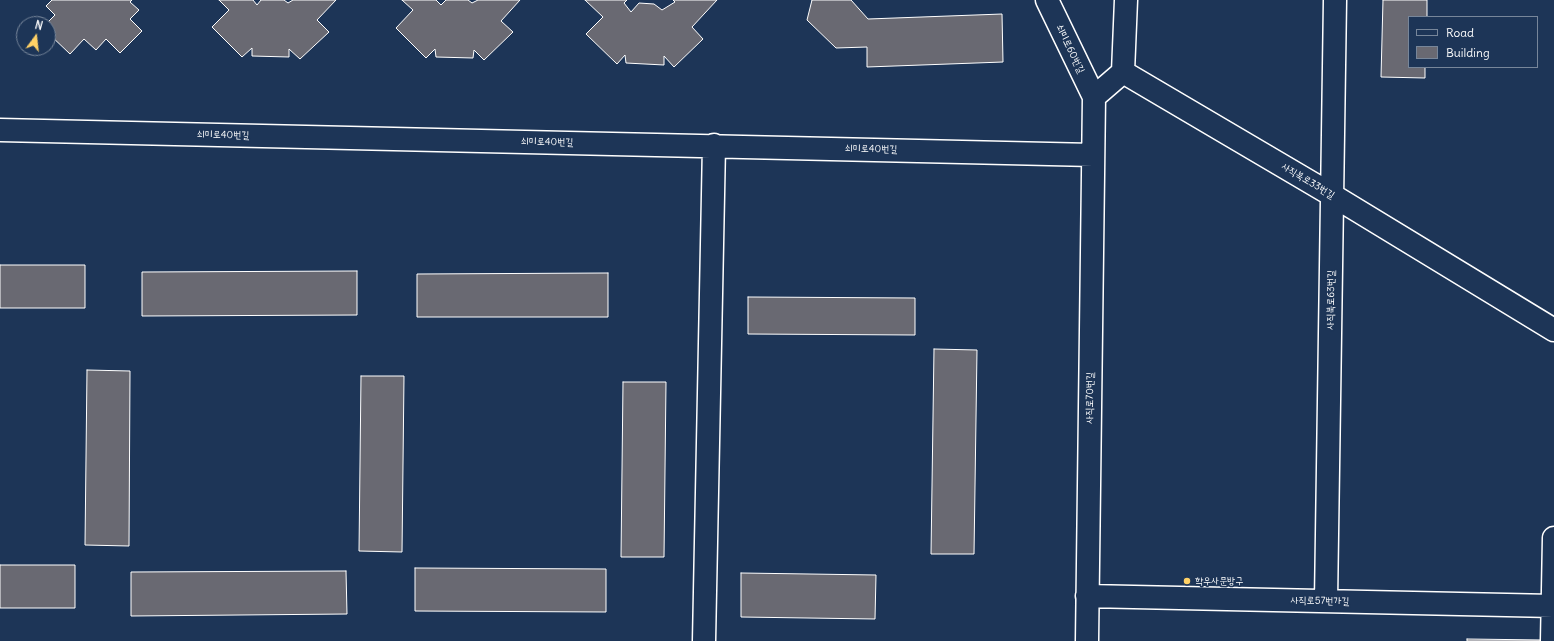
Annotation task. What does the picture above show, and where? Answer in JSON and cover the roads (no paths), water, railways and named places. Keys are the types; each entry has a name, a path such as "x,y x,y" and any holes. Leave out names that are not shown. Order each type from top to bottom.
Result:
{"street":[{"name":"쇠미로60번길","path":"1047,0 1094,97"},
{"path":"1094,97 1123,72 1126,0"},
{"name":"사직북로63번길","path":"1326,601 1335,0"},
{"name":"사직북로33번길","path":"1123,72 1332,195 1554,330"},
{"name":"사직로70번길","path":"1087,641 1094,97"},
{"name":"쇠미로40번길","path":"0,130 714,145 1093,155"},
{"path":"704,641 714,145"},
{"path":"1552,641 1554,538"},
{"name":"사직로57번가길","path":"1087,596 1553,606"}],"place":[{"name":"학우사문방구","path":"1187,581"}]}
